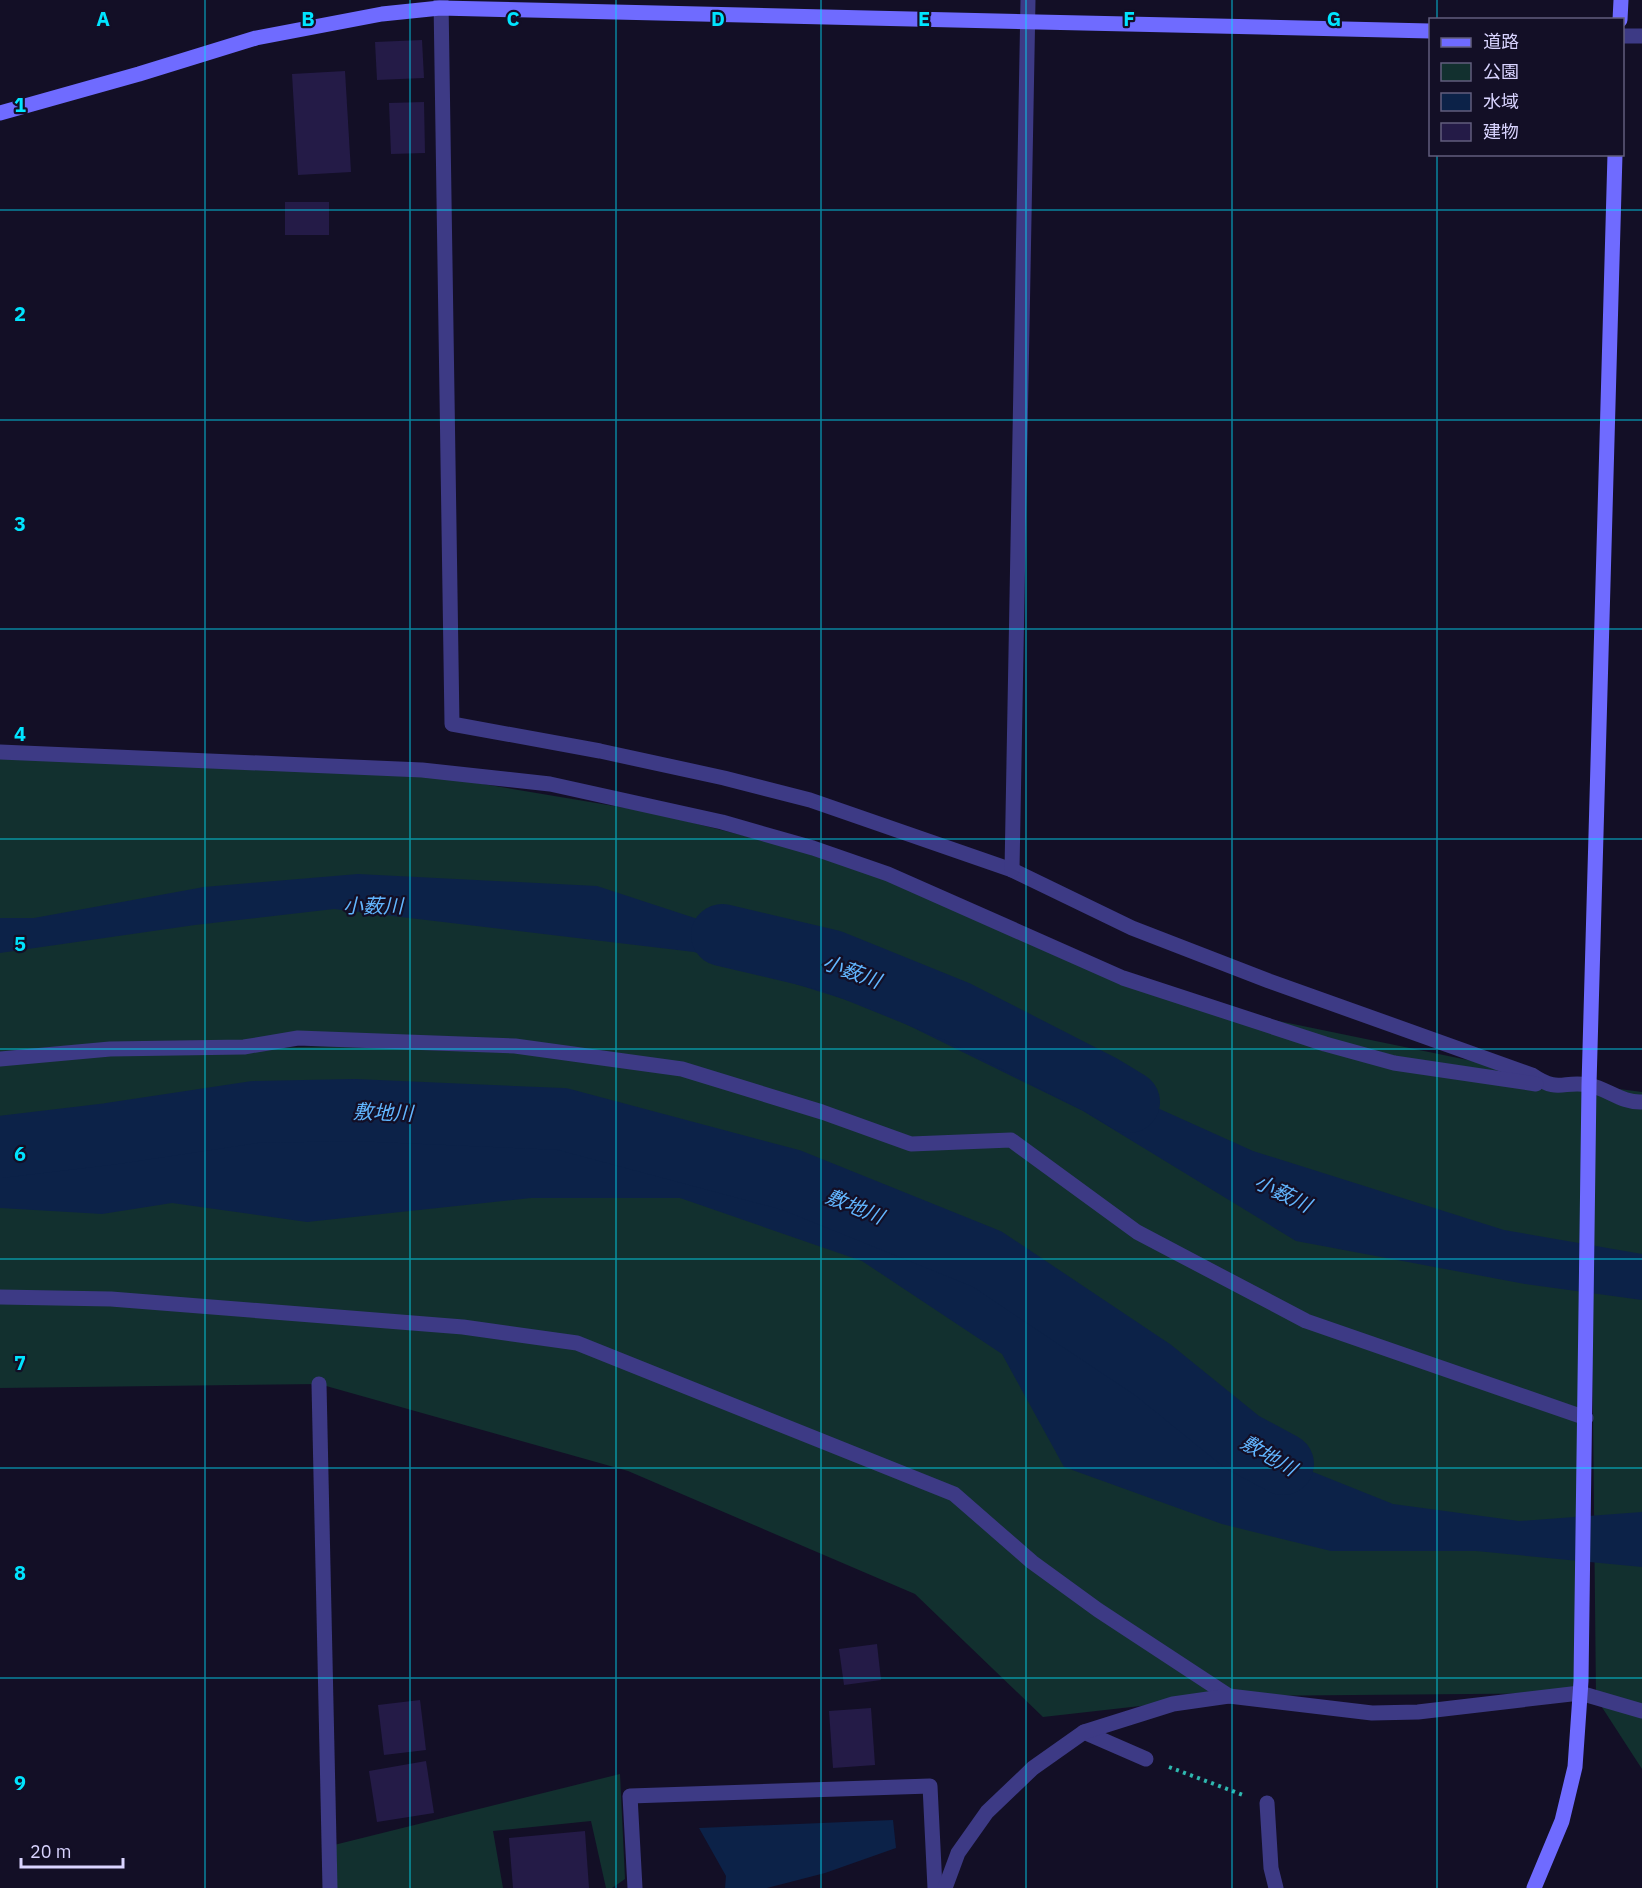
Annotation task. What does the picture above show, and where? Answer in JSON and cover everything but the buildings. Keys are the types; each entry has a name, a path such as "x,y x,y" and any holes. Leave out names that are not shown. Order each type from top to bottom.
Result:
{"street":[{"path":"1012,870 1029,0"},
{"path":"1620,18 1621,0"},
{"path":"440,4 452,724 600,751 810,800 1012,870 1132,928 1269,981 1532,1075 1548,1086"},
{"path":"0,113 140,75 256,38 440,4 1028,22 1429,31"},
{"path":"1624,36 1642,36"},
{"path":"1534,1888 1562,1821 1575,1767 1580,1687 1586,1411 1589,1085 1615,156"},
{"path":"0,752 422,770 550,784 722,822 813,848 888,873 1123,978 1325,1044 1394,1063 1548,1086 1589,1085 1630,1103 1642,1102"},
{"path":"0,1059 110,1049 244,1047 298,1038 515,1046 682,1068 822,1112 911,1144 1011,1140 1137,1232 1306,1321 1586,1411"},
{"path":"0,1297 111,1299 463,1327 577,1343 954,1494 1032,1562 1098,1610 1229,1696"},
{"path":"319,1384 330,1888"},
{"path":"945,1888 958,1853 987,1812 1033,1768 1084,1732 1173,1704 1229,1696 1372,1713 1418,1712 1580,1687 1642,1711"},
{"path":"1084,1732 1146,1759"},
{"path":"635,1888 630,1797 930,1786 935,1888"},
{"path":"1267,1803 1271,1868 1276,1888"}],"path":[{"path":"1146,1759 1267,1803"}],"green space":[{"path":"0,753 393,769 650,812 879,870 1210,1007 1589,1085 1642,1092 1642,1769 1596,1698 1590,1129 1580,1693 1229,1696 1043,1717 915,1594 628,1471 319,1384 0,1388","holes":["298,1038 420,1043 65,1055"]},
{"path":"620,1774 625,1879 612,1888 606,1888 591,1821 493,1831 503,1888 331,1888 330,1846"}],"water":[{"path":"358,874 597,886 804,954 1053,1061 1253,1151 1504,1230 1642,1254 1642,1300 1525,1284 1296,1241 1083,1111 875,1009 694,952 334,909 195,925 0,953 0,918 34,918 204,887"},
{"path":"317,1111 486,1116 591,1126 731,1164 848,1189 1017,1279 1258,1450 1393,1504 1519,1521 1642,1512 1642,1567 1476,1551 1331,1551 1222,1524 1064,1467 1002,1354 862,1261 680,1198 531,1198 307,1222 172,1203 102,1214 0,1208 0,1131 177,1124"},
{"path":"893,1820 896,1848 825,1873 767,1888 725,1888 726,1876 699,1828"}],"waterway":[{"name":"小薮川","path":"722,935 832,961 958,1012 1101,1085 1129,1102"},
{"name":"敷地川","path":"0,1147 109,1134 255,1112 354,1110 562,1119 791,1180 987,1259 1153,1370 1242,1442 1283,1464"}]}
